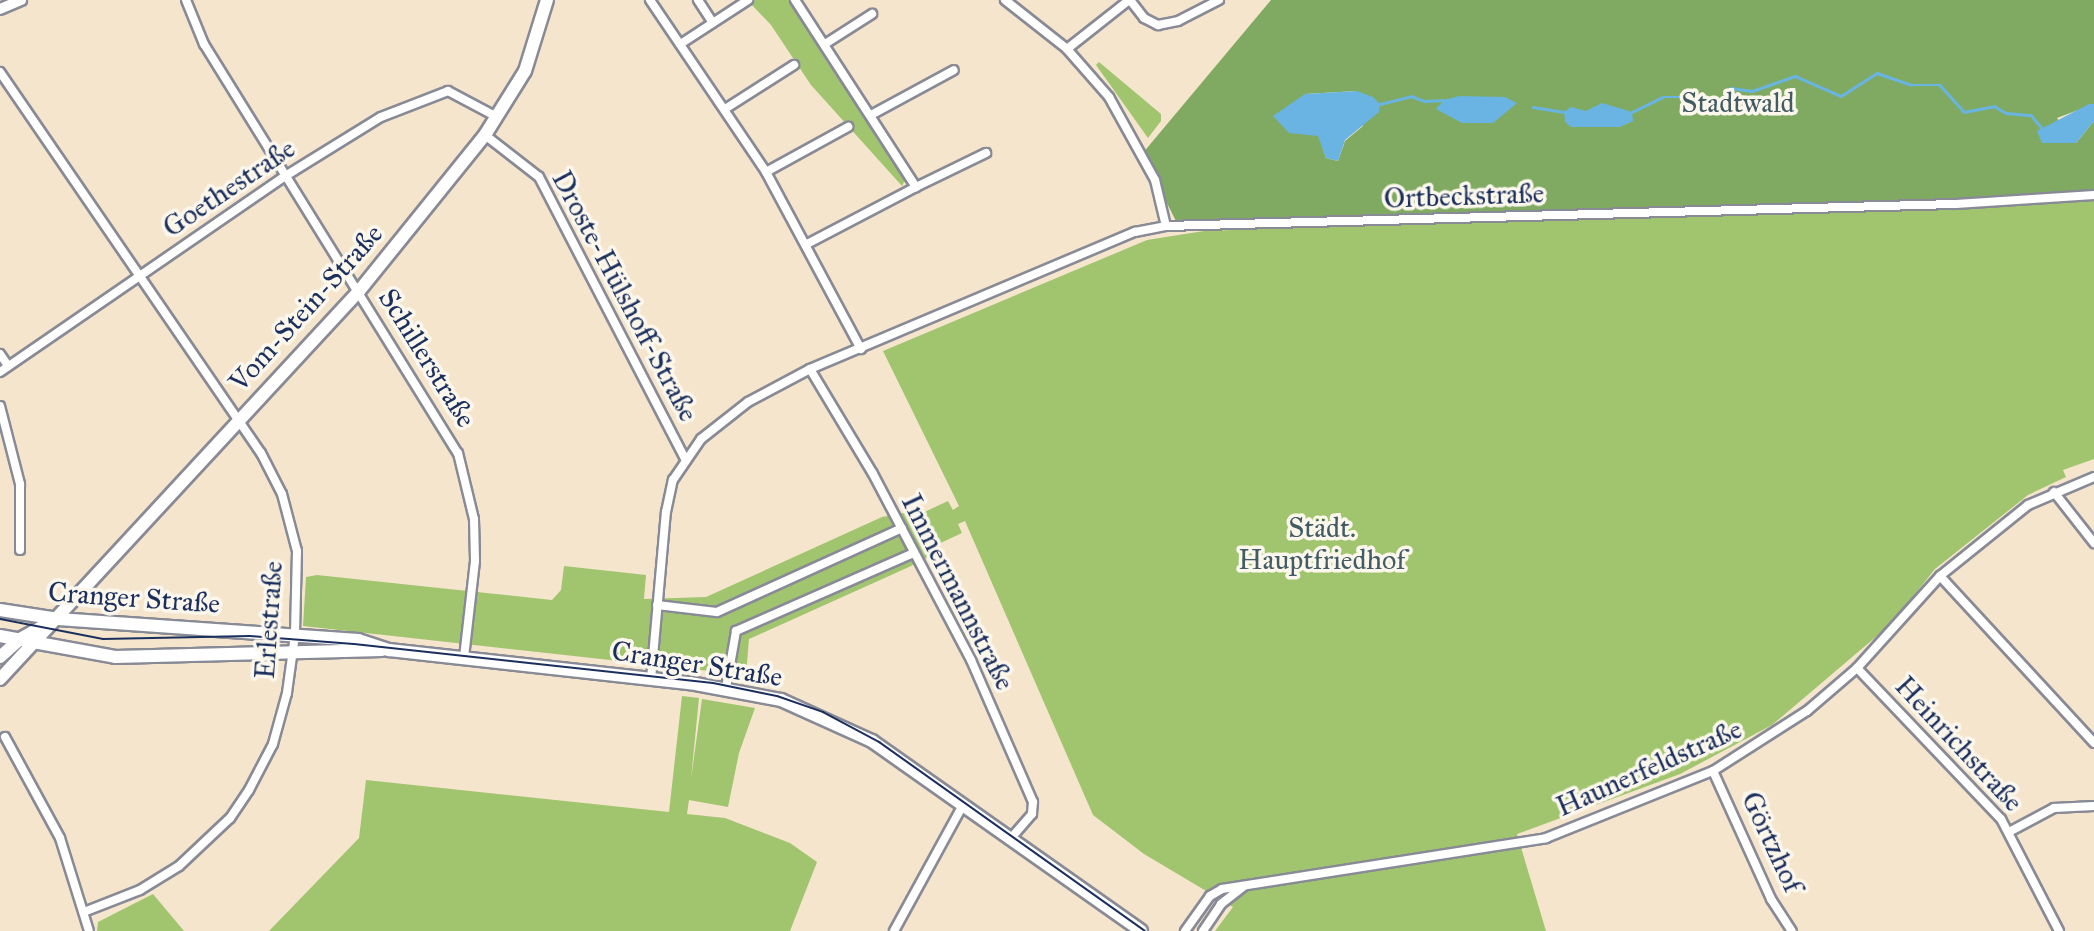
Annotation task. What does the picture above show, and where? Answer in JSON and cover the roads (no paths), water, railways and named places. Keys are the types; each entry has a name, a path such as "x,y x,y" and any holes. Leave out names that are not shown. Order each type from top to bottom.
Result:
{"main road":[{"name":"Vom-Stein-Straße","path":"0,679 38,643 359,291 485,135 525,71 547,0"},
{"name":"Cranger Straße","path":"0,610 58,619 358,640 389,650"},
{"name":"Vom-Stein-Straße","path":"0,657 20,639 58,619"},
{"name":"Cranger Straße","path":"0,636 116,657 293,649 389,650 650,678 726,688 781,700 844,726 1011,838 1141,931"}],"street":[{"path":"0,9 21,0"},
{"name":"Schillerstraße","path":"186,0 204,44 436,413 467,475 475,561 464,659"},
{"path":"650,0 682,43 766,172 861,349"},
{"path":"698,0 713,23"},
{"path":"682,43 748,0"},
{"path":"795,0 872,115 916,187"},
{"path":"1006,0 1068,49 1117,108 1155,180 1166,226"},
{"path":"1068,49 1130,0 1143,18 1158,25 1178,21 1219,0"},
{"path":"825,44 872,14"},
{"path":"725,109 794,65"},
{"path":"872,115 954,70"},
{"name":"Erlestraße","path":"0,72 272,471 290,517 298,565 295,635 278,732 240,804 188,859 120,900 84,912"},
{"name":"Goethestraße","path":"0,372 287,174 382,117 442,92 457,93 496,117"},
{"path":"766,172 848,127"},
{"name":"Droste-Hülshoff-Straße","path":"485,135 540,177 685,459"},
{"path":"807,244 986,153"},
{"name":"Ortbeckstraße","path":"650,678 666,512 673,481 685,459 720,422 810,369 1135,232 1166,226 1956,204 2094,195"},
{"path":"0,354 8,366"},
{"name":"Immermannstraße","path":"810,369 902,528 971,660 1033,802 1032,814 1011,838"},
{"path":"0,406 20,484 20,550"},
{"name":"Haunerfeldstraße","path":"1185,931 1210,896 1222,889 1546,838 1713,771 1807,711 1857,668 1940,576 2028,505 2094,477"},
{"path":"2054,492 2094,544"},
{"path":"657,606 717,612 902,528"},
{"path":"726,688 736,631 914,553"},
{"path":"1940,576 2094,743"},
{"name":"Heinrichstraße","path":"1857,668 2009,832 2059,931"},
{"path":"5,737 45,803 89,931"},
{"name":"Görtzhof","path":"1713,771 1771,899 1792,931"},
{"path":"894,931 963,805"},
{"path":"2009,832 2054,808 2094,806"},
{"name":"Haunerfeldstraße","path":"1203,931 1230,895 1256,883"}],"water":[{"path":"1357,91 1373,97 1380,104 1379,112 1345,140 1338,161 1326,158 1318,136 1289,133 1273,116 1305,94"},
{"path":"1459,96 1505,97 1517,103 1493,123 1462,123 1436,109 1444,100"},
{"path":"1602,103 1632,112 1633,121 1620,127 1571,127 1565,122 1564,112 1571,107 1586,111"},
{"path":"2089,104 2094,104 2094,121 2076,143 2042,143 2037,131"}],"waterway":[{"path":"1632,112 1663,97 1705,97 1727,105 1731,88 1752,91 1795,76 1841,96 1877,73 1911,85 1940,85 1964,112 1994,106 2006,113 2031,115 2042,128"},
{"path":"1380,104 1411,96 1425,101 1444,100"},
{"path":"1533,107 1564,112"}],"tram line":[{"path":"0,619 103,639 250,636 354,644 713,683 777,696 823,712 879,742 1145,931"}],"park label":[{"name":"Stadtwald","path":"1738,103"},
{"name":"Städt. Hauptfriedhof","path":"1322,544"}]}
